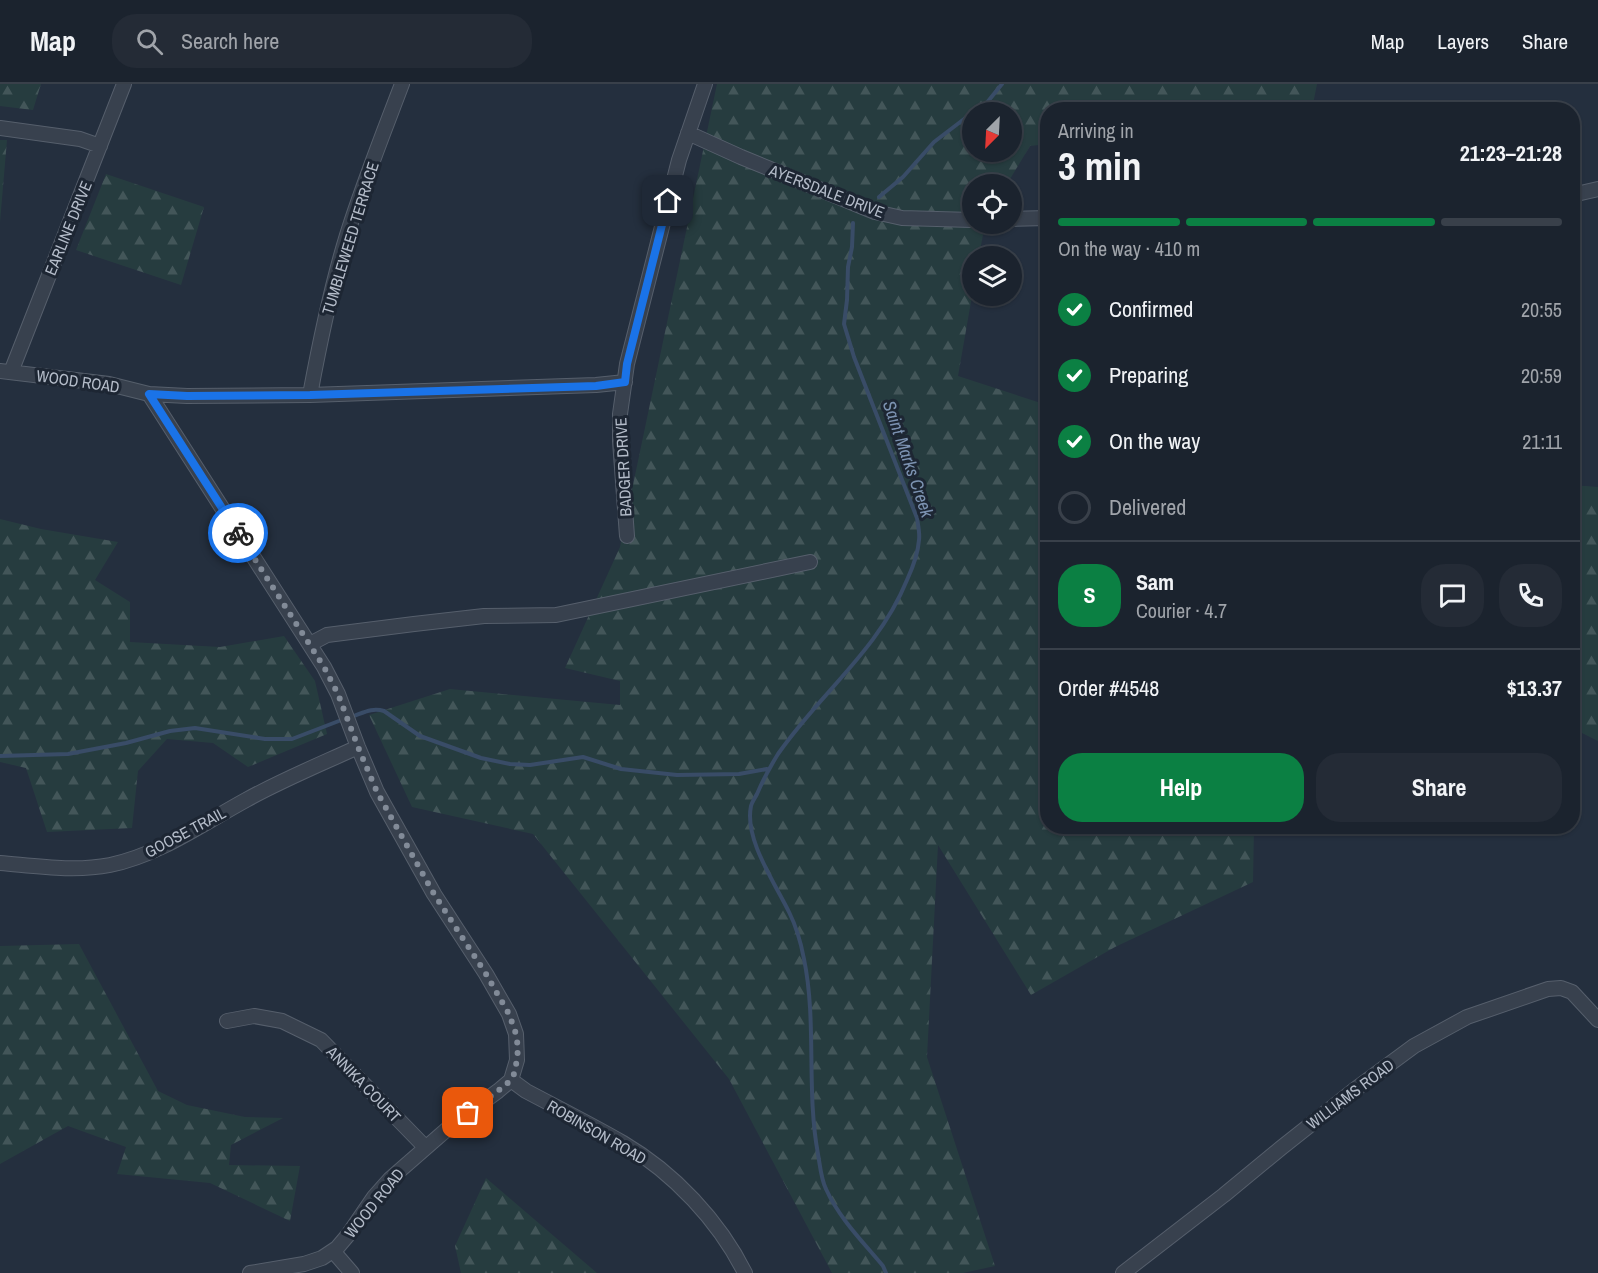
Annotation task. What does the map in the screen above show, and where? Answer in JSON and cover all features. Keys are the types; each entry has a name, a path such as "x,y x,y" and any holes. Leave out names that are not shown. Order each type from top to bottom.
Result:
{"street":[{"name":"EARLINE DRIVE","path":"6,372 124,84"},
{"name":"TUMBLEWEED TERRACE","path":"310,395 320,342 347,236 402,84"},
{"name":"BADGER DRIVE","path":"627,537 620,414 627,364 679,160 705,84"},
{"path":"0,128 72,138 100,146"},
{"name":"AYERSDALE DRIVE","path":"688,133 875,212 902,218 962,220"},
{"path":"1580,193 1598,189"},
{"path":"1022,219 1040,218"},
{"name":"WOOD ROAD","path":"6,372 109,384 149,394 187,396 310,395 596,386 625,382"},
{"path":"149,394 324,667 338,694 377,792 434,894 509,1014 518,1048 511,1080"},
{"path":"310,644 327,635 414,624 484,616 556,615 810,562"},
{"name":"GOOSE TRAIL","path":"0,863 73,868 109,865 132,860 156,850 280,783 358,747"},
{"name":"WILLIAMS ROAD","path":"1123,1273 1353,1091 1414,1046 1435,1034 1467,1017 1548,989 1561,988 1572,992 1598,1020"},
{"name":"ANNIKA COURT","path":"227,1022 254,1016 282,1021 321,1040 425,1147"},
{"name":"WOOD ROAD","path":"250,1273 304,1264 322,1258 333,1251 348,1235 364,1210 390,1179 453,1124 511,1080"},
{"name":"ROBINSON ROAD","path":"511,1080 526,1091 624,1144 665,1174 692,1199 720,1232 745,1273"},
{"path":"333,1251 352,1273"}],"green space":[{"path":"0,84 41,84 33,110 0,106"},
{"path":"717,84 1317,84 1313,102 1040,102 1040,145 1030,146 1022,159 1022,102 962,102 962,162 1020,162 1013,174 962,174 962,234 983,234 981,246 962,246 962,306 970,306 958,376 1040,403 1040,834 1254,834 1253,882 1115,947 1031,995 938,845 927,1057 995,1266 963,1273 832,1273 729,1079 533,834 412,807 369,715 450,689 620,705 620,681 565,668 620,547"},
{"path":"0,140 7,140 0,222"},
{"path":"106,174 204,207 181,285 76,250"},
{"path":"1580,486 1598,487 1598,741 1580,732"},
{"path":"0,519 41,529 118,542 95,580 130,602 130,642 220,647 284,636 315,681 327,734 248,767 213,743 167,739 138,771 132,828 47,832 26,768 0,762"},
{"path":"79,944 158,1091 187,1105 245,1117 283,1118 231,1145 229,1165 300,1166 290,1221 210,1183 117,1174 126,1147 68,1126 0,1164 0,946"},
{"path":"486,1178 597,1273 461,1273 455,1246"}],"waterway":[{"name":"Saint Marks Creek","path":"987,102 1002,84"},
{"name":"Saint Marks Creek","path":"879,197 903,177 934,142 962,121"},
{"name":"Saint Marks Creek","path":"853,223 844,324 854,357 917,518 918,545 911,570 895,605 881,628 778,754 752,803 750,819 756,846 792,917 804,959 810,1007 814,1130 823,1181 831,1200 883,1266 886,1273"},
{"path":"351,717 371,710 384,711 420,736 481,758 510,764 530,765 583,757 621,769 677,775 739,774 767,769"},
{"path":"0,756 68,754 126,743 170,731 195,728 265,739 292,739 344,719"}],"way so far":[{"path":"238,533 324,667 338,694 377,792 434,894 509,1014 518,1048 514,1074 511,1080 468,1113"}],"route":[{"path":"238,533 149,394 310,395 596,386 625,382 627,364 668,201"}]}
